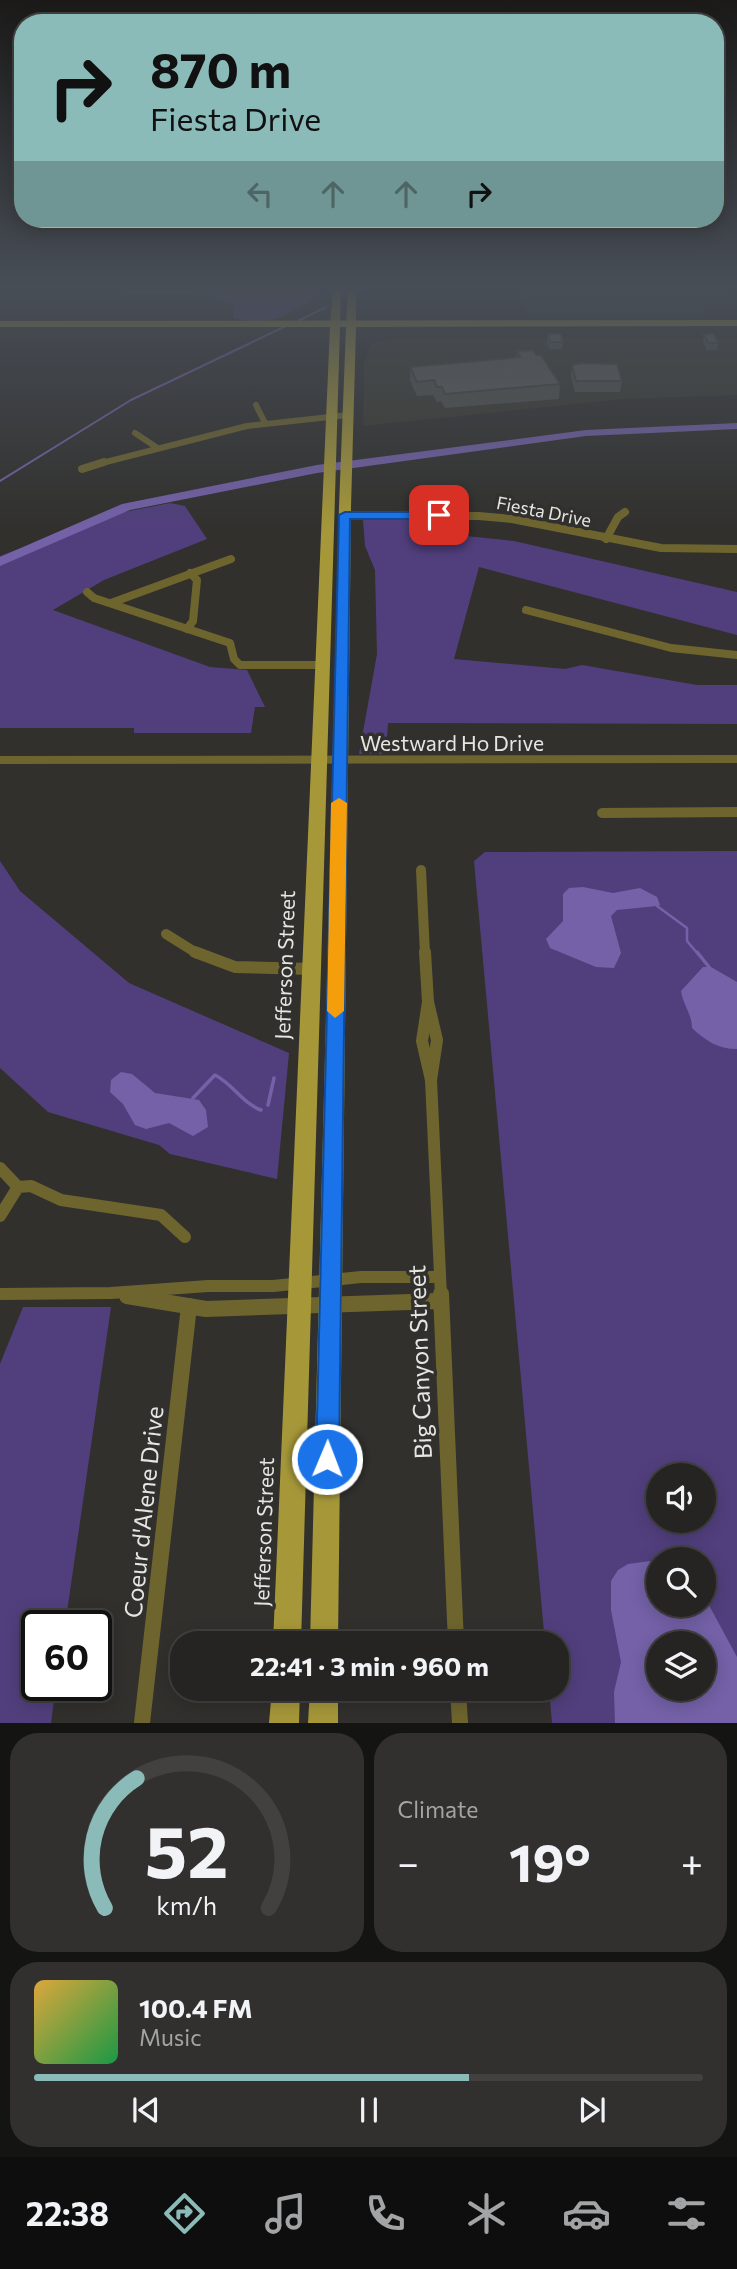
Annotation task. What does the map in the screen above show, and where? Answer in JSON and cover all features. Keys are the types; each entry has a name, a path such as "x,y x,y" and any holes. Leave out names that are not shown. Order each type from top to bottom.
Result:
{"main road":[{"name":"Jefferson Street","path":"287,1631 312,969 330,762 341,718 349,369"},
{"name":"Jefferson Street","path":"324,1631 334,1080 330,762 323,665 334,370"},
{"path":"334,370 342,373 342,385 348,396"},
{"path":"323,665 332,668 332,694 341,718"},
{"path":"312,969 321,969 324,973 323,1021 334,1080"},
{"path":"284,1723 285,1701"},
{"path":"323,1723 324,1701"}],"street":[{"path":"256,405 265,423"},
{"path":"82,469 156,447 265,423 348,415"},
{"path":"135,433 156,447"},
{"name":"Fiesta Drive","path":"345,511 501,517 661,548 737,549"},
{"path":"606,539 618,517 625,512"},
{"path":"111,603 231,559"},
{"path":"187,629 193,621 197,580 190,573"},
{"path":"87,592 111,603 230,643 235,662 240,665 323,665"},
{"path":"526,610 671,648 737,655"},
{"name":"Westward Ho Drive","path":"0,760 737,760"},
{"path":"602,813 737,812"},
{"name":"Big Canyon Street","path":"421,870 428,1002 422,1016 423,1060 431,1080 455,1631"},
{"path":"166,934 194,955 230,968 312,969"},
{"path":"0,1168 18,1187"},
{"path":"18,1187 31,1186 61,1200 161,1215 185,1237"},
{"path":"0,1216 18,1187"},
{"path":"0,1294 111,1293 330,1280 439,1277"},
{"path":"111,1293 206,1309 440,1301"},
{"name":"Coeur d'Alene Drive","path":"142,1723 189,1306"},
{"path":"459,1701 460,1723"}],"shaded area":[{"path":"364,369 737,369 737,395 623,399 363,426"},
{"path":"170,503 185,506 207,539 104,580 53,610 210,667 247,670 265,707 255,707 251,733 134,733 134,728 0,728 0,556 109,515"},
{"path":"363,520 453,520 456,535 514,541 737,592 737,635 479,567 454,659 565,669 582,665 697,685 737,685 737,724 388,723 386,754 359,754 377,654 375,570 365,546"},
{"path":"737,851 737,1723 552,1723 550,1701 569,1701 569,1631 544,1631 474,861 485,852"},
{"path":"0,861 20,891 129,983 289,1053 277,1179 170,1154 159,1145 48,1112 0,1068"},
{"path":"583,887 613,893 640,888 657,897 660,905 617,910 611,916 621,953 614,968 596,967 550,948 546,939 563,921 563,894 569,888"},
{"path":"703,967 711,967 737,982 737,1049 724,1048 713,1043 692,1028 681,991"},
{"path":"121,1072 132,1074 155,1093 199,1100 206,1110 208,1127 193,1136 169,1123 146,1129 135,1125 123,1104 110,1092 111,1080"},
{"path":"23,1307 111,1307 67,1610 21,1610 21,1701 54,1701 51,1723 0,1723 0,1364"},
{"path":"646,1562 646,1617 715,1617 737,1657 737,1723 615,1723 614,1692 621,1662 611,1610 611,1581 618,1570 628,1564"}],"building":[{"path":"411,369 550,369 560,384 445,394 434,380 417,382"},
{"path":"573,369 619,369 622,381 576,381"}],"waterway":[{"path":"0,481 131,400 195,369"},
{"path":"0,562 126,507 317,469 586,433 737,426"},
{"path":"657,906 687,928 687,941 698,954"},
{"path":"697,952 709,967"},
{"path":"193,1098 215,1075 248,1103 261,1110"},
{"path":"268,1105 274,1078"}],"slow traffic":[{"path":"335,1011 339,803"}],"route":[{"path":"327,1459 345,515 439,515"}]}
